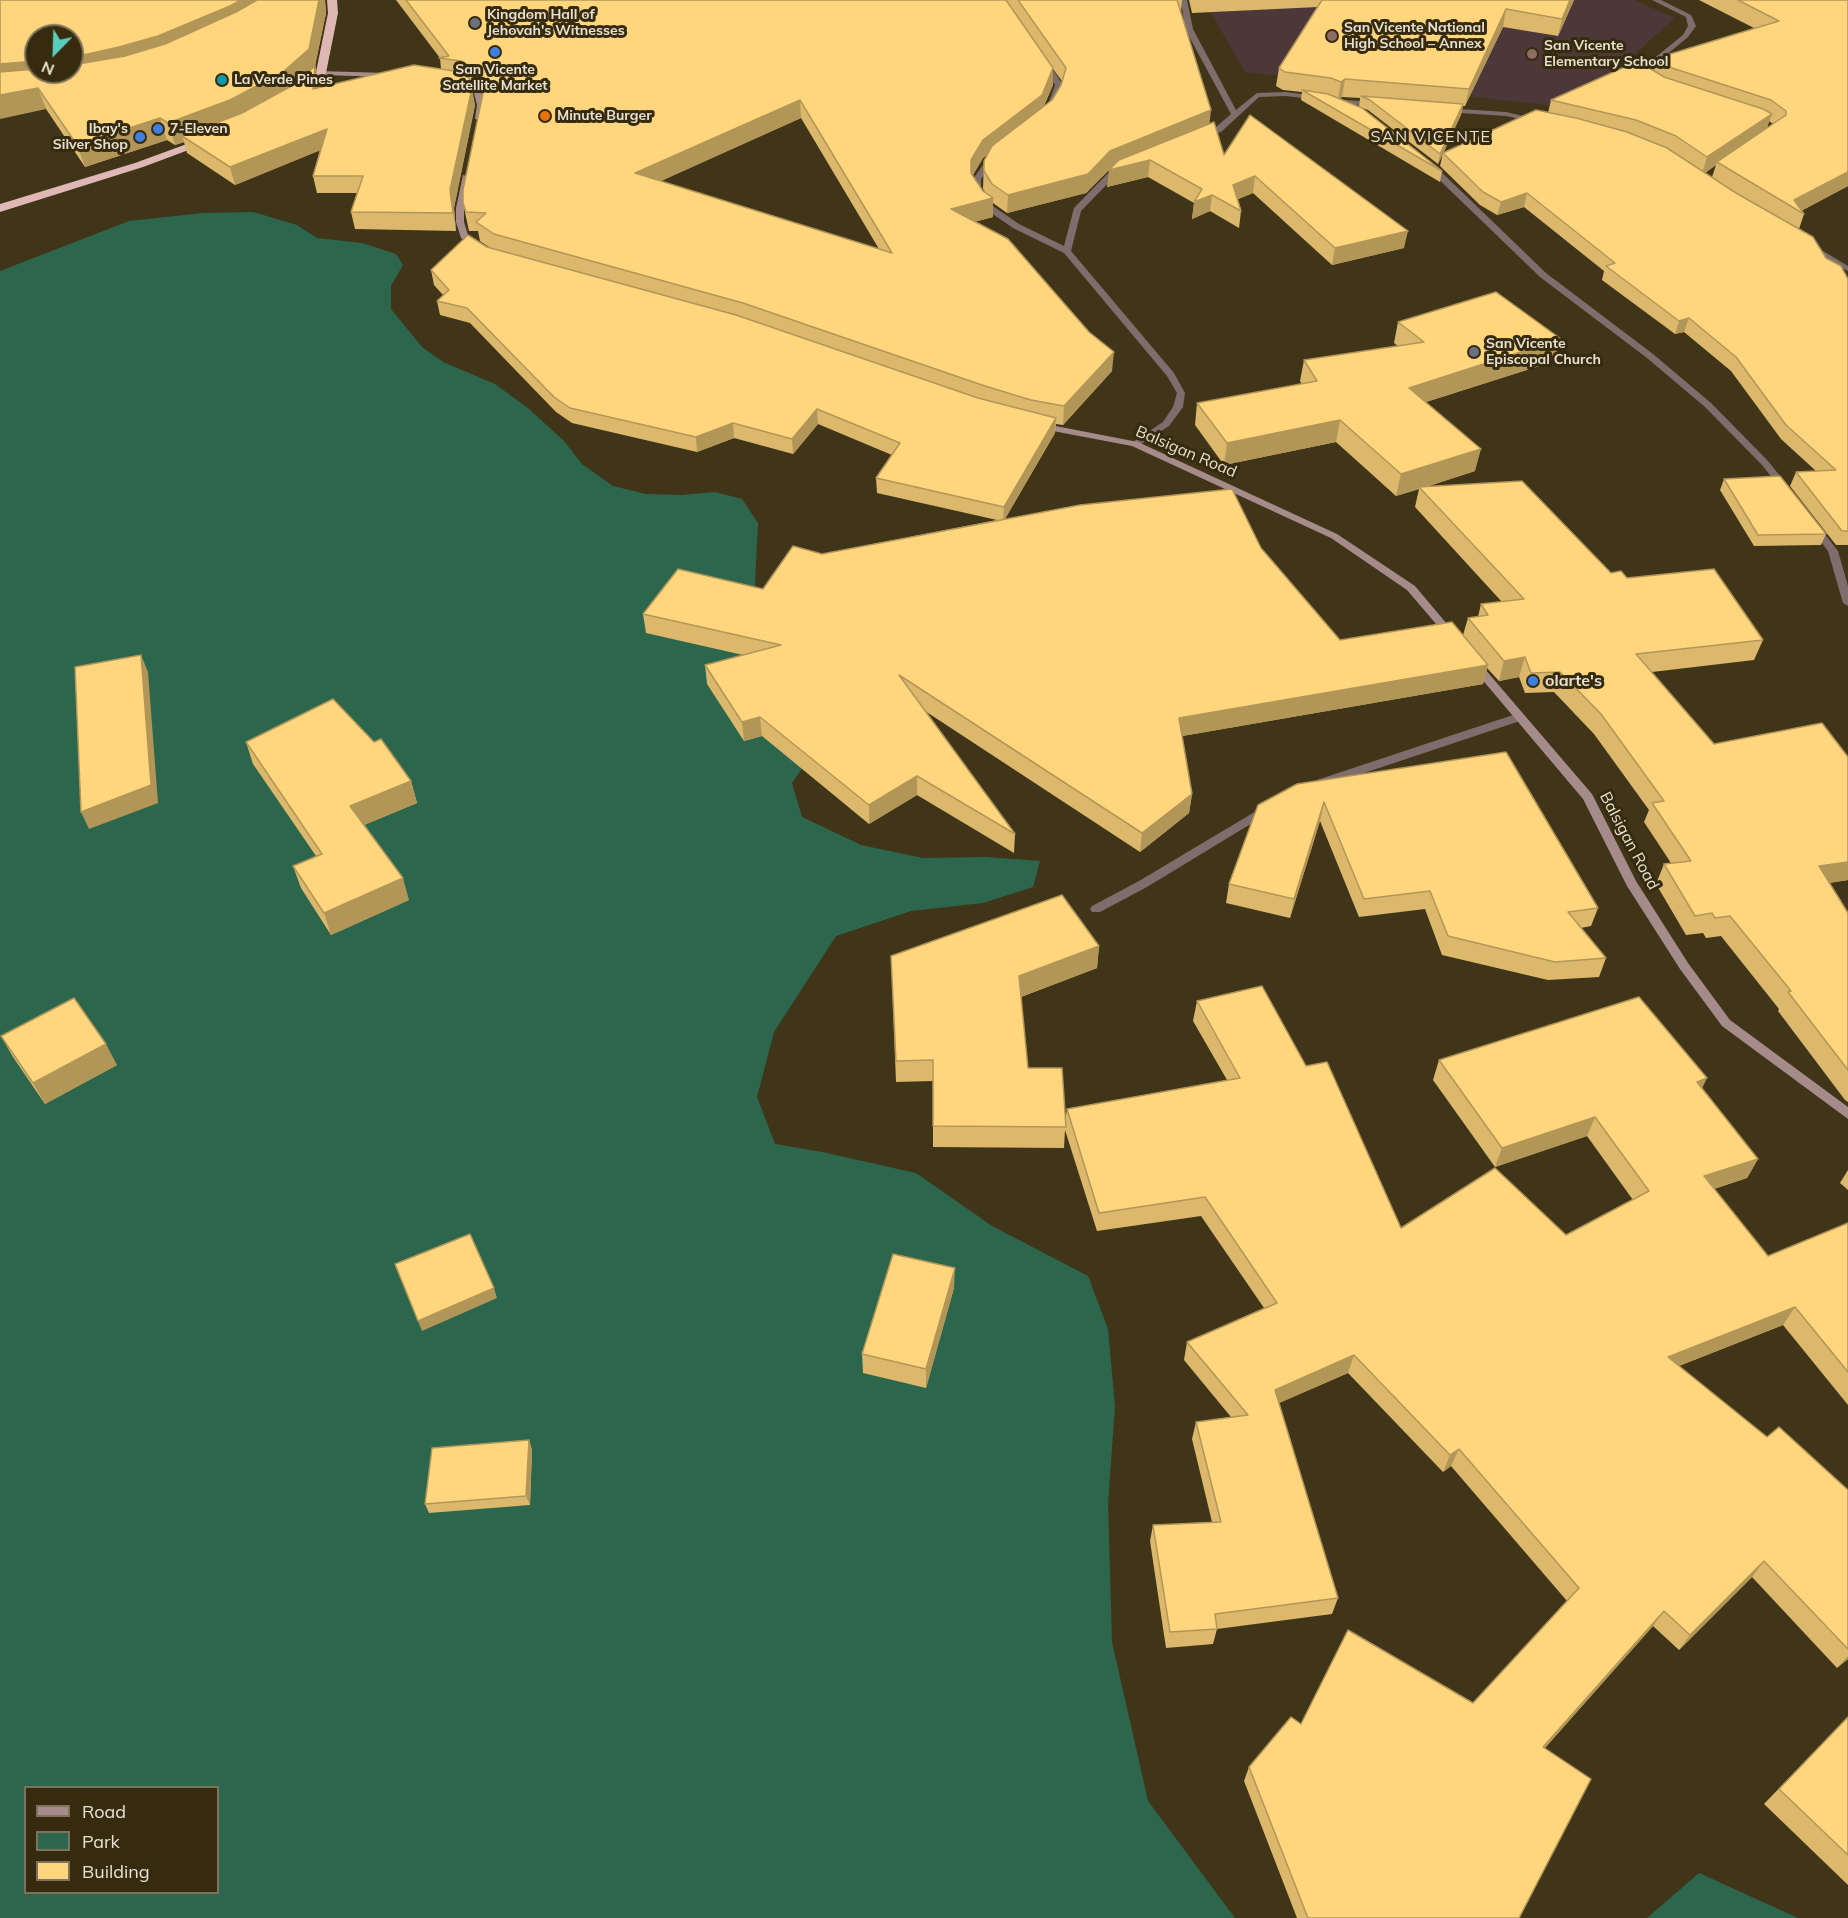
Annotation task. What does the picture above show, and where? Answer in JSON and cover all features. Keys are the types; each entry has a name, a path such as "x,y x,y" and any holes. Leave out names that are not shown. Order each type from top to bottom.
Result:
{"highway":[{"path":"287,101 311,84 321,73 333,13 332,0"},
{"path":"0,208 139,165 219,135"}],"street":[{"path":"1184,0 1189,29 1235,114"},
{"path":"1654,84 1646,78 1651,64 1686,36 1692,26 1689,16 1655,0"},
{"path":"1036,52 1059,85 1054,102 1046,115"},
{"path":"321,73 394,76"},
{"path":"450,82 460,83 477,92 481,105 478,124"},
{"path":"1191,141 1218,130 1257,95 1286,94 1387,105"},
{"path":"1328,100 1364,114"},
{"path":"1435,109 1506,114 1540,121"},
{"path":"1002,149 987,162 977,179 977,189 987,206 1016,226 1067,251 1171,375 1181,393 1178,407 1166,423 1135,444"},
{"path":"1418,156 1436,170 1543,275 1650,356 1708,405 1765,463 1794,501"},
{"path":"469,166 460,208 460,222 464,236 486,253"},
{"path":"1067,251 1077,210 1113,173 1123,169"},
{"path":"1797,239 1848,269"},
{"name":"Balsigan Road","path":"1029,423 1135,444 1334,536 1411,588 1588,797 1631,883 1684,966 1726,1023 1848,1114"},
{"path":"1808,518 1833,550 1848,603"},
{"path":"1304,791 1325,781 1519,717"},
{"path":"1096,909 1143,884 1282,801"}],"shaded area":[{"path":"1204,0 1634,0 1675,18 1574,108 1245,72"}],"green space":[{"path":"253,212 297,225 317,238 362,243 396,254 403,265 391,286 391,309 422,347 443,362 495,384 529,409 564,441 582,464 613,486 646,494 682,495 715,492 742,499 758,523 754,602 812,754 792,783 802,817 861,845 923,858 986,857 1040,861 1033,887 983,903 911,911 836,936 774,1032 757,1097 775,1144 916,1173 992,1226 1088,1276 1108,1329 1115,1406 1108,1504 1112,1642 1148,1801 1235,1918 0,1918 0,271 129,221 203,213"},
{"path":"1699,1873 1798,1918 1647,1918"}],"building":[{"path":"0,0 241,0 158,36 84,55 84,24 24,24 24,62 0,64"},
{"path":"257,0 319,0 309,49 283,72 230,100 168,123 160,118 77,145 38,88 0,95 0,72 24,70 24,84 84,84 84,63 125,56 165,44"},
{"path":"406,0 1006,0 1053,68 1042,95 983,140 971,160 971,173 983,191 993,198 951,209 1008,239 1089,332 1114,352 1064,406 1031,400 743,303 494,234 476,222 486,213 466,212 463,203 463,190 484,88 479,72 461,61 439,58 449,56","holes":["800,100 892,253 635,173"]},
{"path":"1018,0 1177,0 1211,110 1110,151 1088,174 1008,195 992,184 984,171 984,161 992,146 1052,100 1061,85 1066,68"},
{"name":"San Vicente National High School – Annex","path":"1322,0 1570,0 1562,19 1506,9 1469,89 1345,79 1341,82 1331,78 1285,72 1279,68"},
{"path":"1738,0 1848,0 1848,172 1794,200 1804,214 1717,162 1786,115 1786,111 1771,100 1672,68 1657,58 1779,21"},
{"path":"1638,61 1664,77 1763,109 1772,114 1707,157 1676,136 1636,120 1551,100"},
{"path":"414,65 454,71 469,78 472,88 450,190 453,213 351,212 363,176 313,176 327,129 230,167 182,136 242,113 295,84 315,66 313,89"},
{"path":"1302,90 1328,94 1362,108 1442,171"},
{"path":"1361,96 1463,104 1440,154 1370,100"},
{"path":"1536,110 1627,132 1667,148 1736,193 1813,237 1826,258 1841,266 1848,279 1848,531 1842,531 1796,472 1836,470 1786,425 1736,357 1689,318 1679,321 1606,266 1615,263 1527,193 1501,202 1483,192 1443,153"},
{"path":"1250,115 1408,231 1335,248 1255,176 1233,185 1241,211 1212,195 1194,202 1202,189 1150,160 1109,170 1119,160 1214,122 1224,155"},
{"path":"468,235 487,247 736,315 978,398 1056,418 1004,507 876,478 900,443 817,409 792,439 733,423 696,437 570,408 554,397 467,308 437,301 449,290 431,270"},
{"path":"1496,292 1561,339 1409,388 1481,449 1401,474 1340,420 1227,443 1197,403 1317,381 1304,360 1424,342 1398,322"},
{"path":"1780,476 1826,534 1758,535 1724,479"},
{"path":"1522,481 1611,573 1621,571 1627,578 1714,569 1763,640 1636,654 1714,744 1822,723 1848,757 1848,862 1819,866 1848,913 1848,1070 1788,992 1791,991 1730,916 1715,918 1712,913 1695,916 1664,864 1691,861 1652,803 1664,801 1601,714 1560,672 1531,673 1525,657 1504,661 1468,618 1488,615 1481,604 1524,599 1419,487"},
{"path":"1232,489 1261,548 1340,640 1452,622 1488,665 1179,718 1192,794 1142,833 899,675 1015,834 917,776 869,805 760,717 742,722 705,665 781,645 643,614 678,569 763,589 793,546 822,554 1080,505"},
{"path":"141,655 151,785 81,812 75,667"},
{"path":"333,699 374,742 381,739 411,781 350,806 403,878 324,913 293,866 322,854 246,742"},
{"path":"1506,752 1598,908 1568,912 1606,958 1555,962 1448,936 1430,891 1364,899 1324,802 1294,899 1229,884 1258,805 1297,784"},
{"path":"1062,895 1099,946 1019,976 1028,1068 1062,1068 1066,1127 933,1126 933,1060 896,1061 891,956"},
{"path":"1262,986 1306,1066 1327,1062 1401,1228 1495,1168 1566,1235 1649,1191 1595,1117 1502,1148 1439,1060 1639,997 1707,1078 1697,1082 1758,1159 1704,1176 1768,1256 1848,1223 1848,1372 1795,1307 1668,1357 1767,1437 1779,1427 1848,1490 1848,1649 1764,1561 1690,1635 1664,1611 1543,1747 1591,1779 1519,1918 1308,1918 1249,1767 1291,1717 1301,1724 1348,1630 1473,1703 1579,1588 1459,1449 1450,1455 1354,1355 1275,1390 1338,1598 1215,1614 1217,1629 1170,1632 1153,1525 1221,1522 1196,1422 1248,1415 1187,1342 1277,1303 1205,1197 1099,1213 1067,1109 1240,1078 1197,1001"},
{"path":"74,998 106,1044 33,1083 1,1036"},
{"path":"470,1234 494,1288 418,1321 395,1264"},
{"path":"893,1254 955,1268 926,1369 862,1354"},
{"path":"529,1440 526,1496 425,1504 432,1448"},
{"path":"1848,1717 1848,1855 1779,1789"}],"place":[{"name":"Kingdom Hall of Jehovah's Witnesses","path":"475,23"},
{"name":"San Vicente National High School – Annex","path":"1332,36"},
{"name":"San Vicente Satellite Market","path":"495,52"},
{"name":"San Vicente Elementary School","path":"1532,54"},
{"name":"La Verde Pines","path":"222,80"},
{"name":"Minute Burger","path":"545,116"},
{"name":"7-Eleven","path":"158,129"},
{"name":"Ibay's Silver Shop","path":"140,137"},
{"name":"San Vicente Episcopal Church","path":"1474,352"},
{"name":"olarte's","path":"1533,681"}],"district":[{"name":"SAN VICENTE","path":"1431,137"}]}
